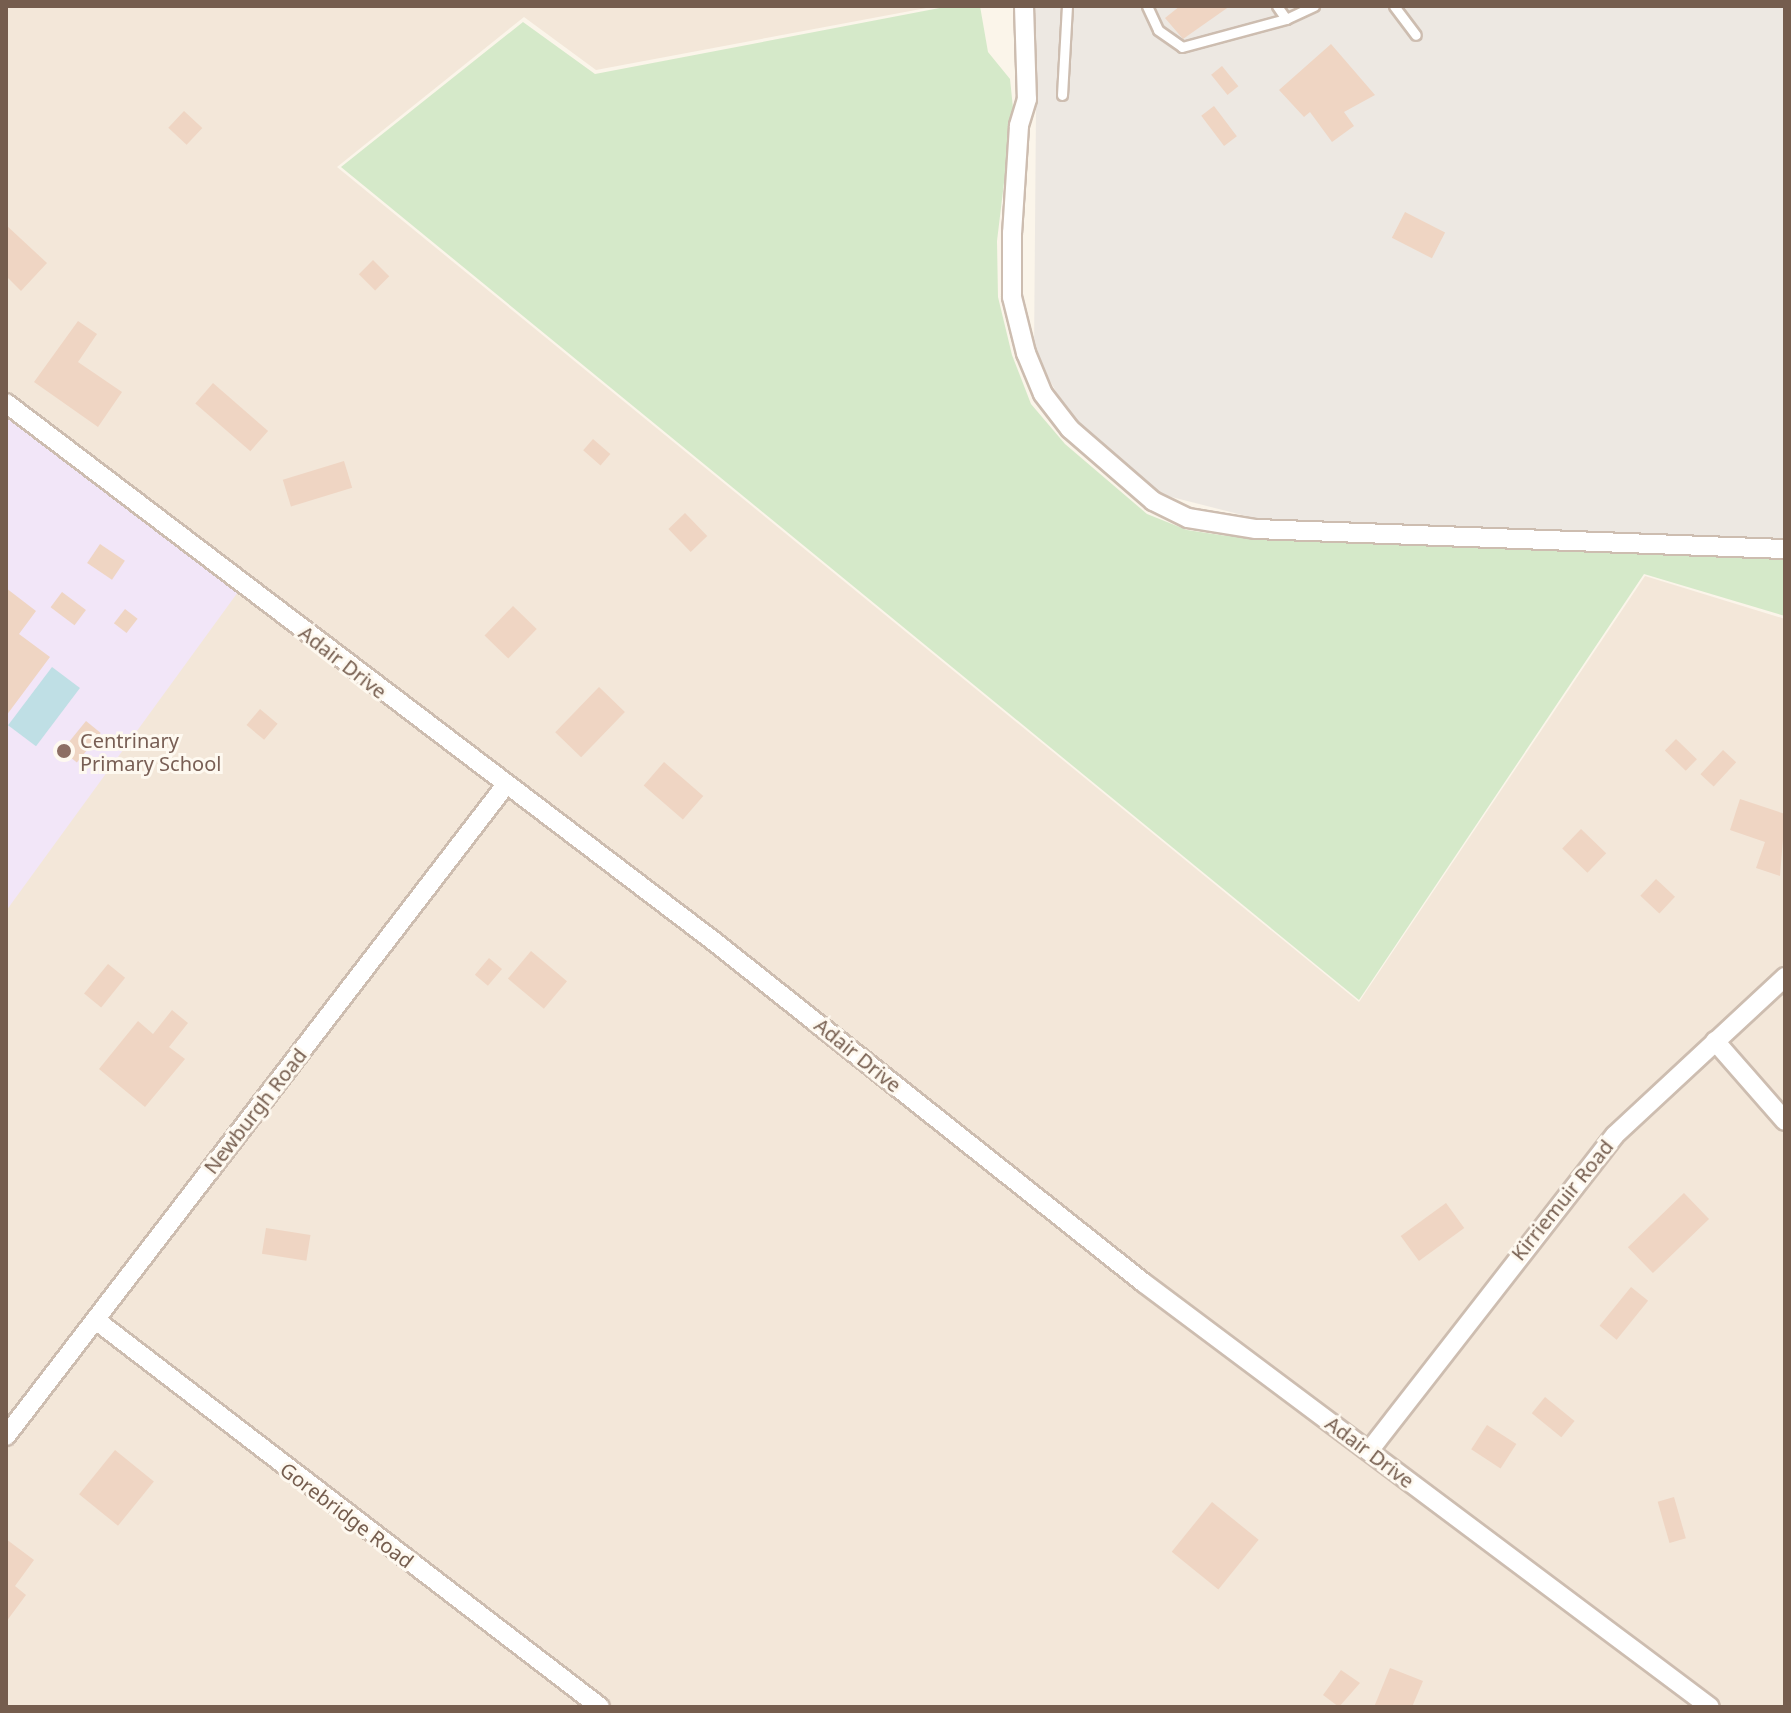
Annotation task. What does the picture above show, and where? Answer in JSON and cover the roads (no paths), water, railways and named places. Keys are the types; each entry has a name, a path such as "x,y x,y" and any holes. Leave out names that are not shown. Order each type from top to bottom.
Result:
{"street":[{"path":"1024,6 1027,99 1019,126 1012,233 1012,297 1026,353 1043,394 1070,429 1153,501 1188,518 1256,529 1785,549"},
{"name":"Adair Drive","path":"6,403 505,786 711,939 1144,1283 1710,1707"},
{"name":"Newburgh Road","path":"6,1436 505,786"},
{"name":"Kirriemuir Road","path":"1369,1451 1615,1135 1785,977"},
{"path":"1715,1041 1785,1121"},
{"name":"Gorebridge Road","path":"97,1321 600,1707"}],"lane":[{"path":"1062,95 1067,6"},
{"path":"1147,6 1158,30 1182,47 1286,19 1314,6"},
{"path":"1277,6 1286,19"},
{"path":"1394,6 1416,35"}],"water":[{"path":"52,667 80,688 36,746 8,725"}],"place":[{"name":"Centrinary Primary School","path":"64,751"}]}
